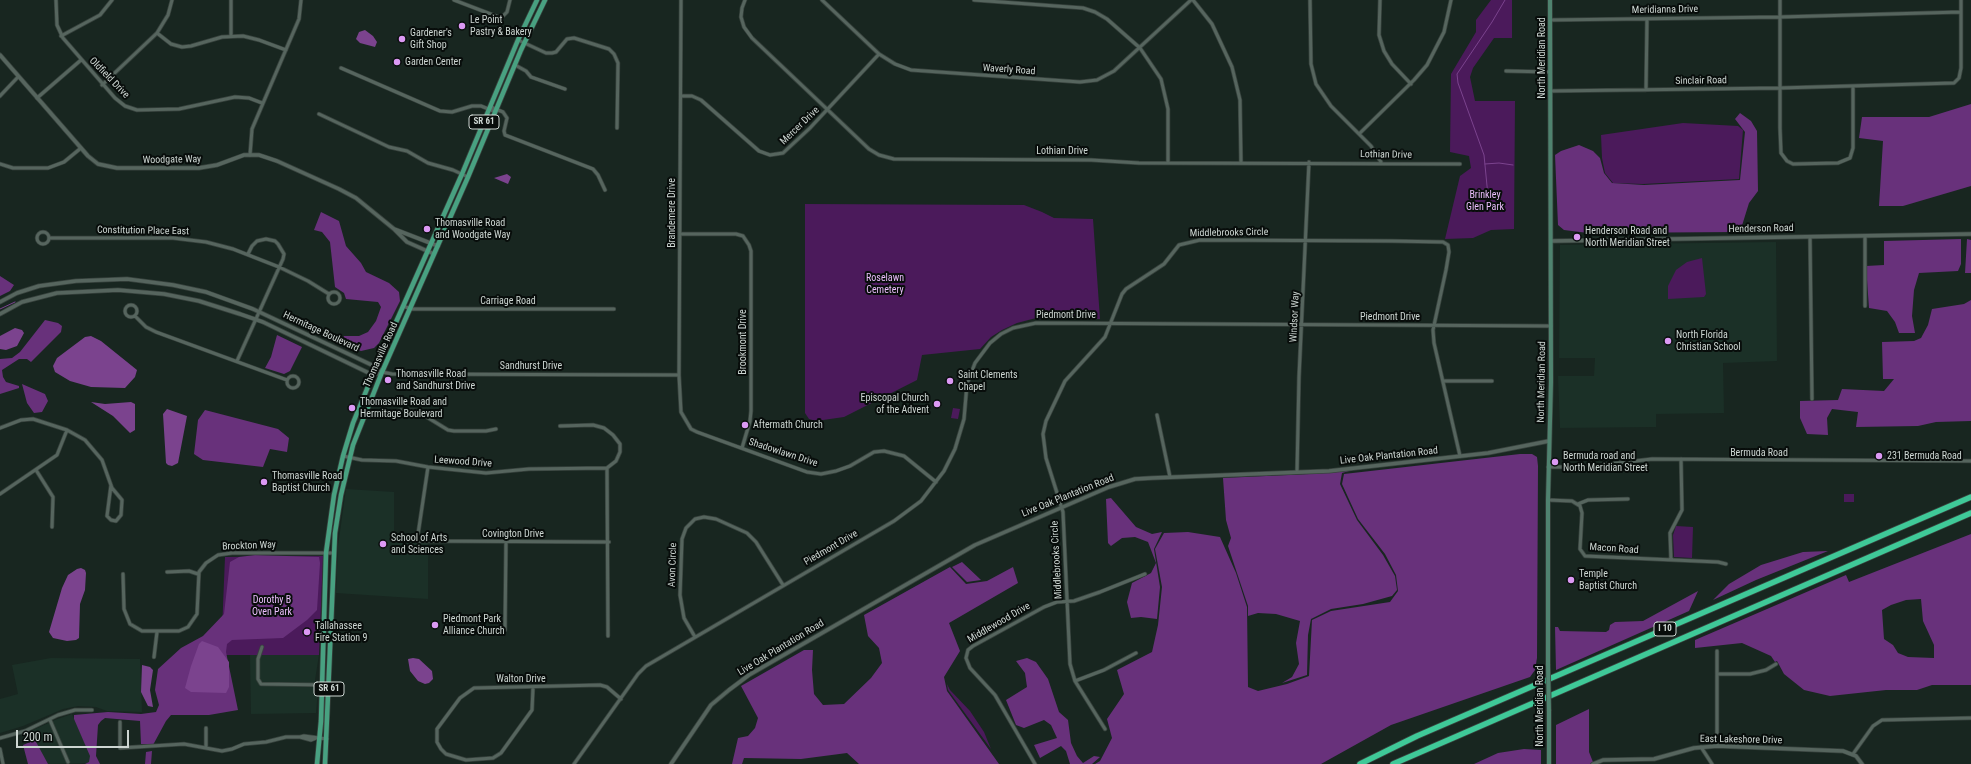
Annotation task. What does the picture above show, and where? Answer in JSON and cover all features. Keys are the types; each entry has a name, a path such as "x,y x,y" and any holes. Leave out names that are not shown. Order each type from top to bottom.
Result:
{"highway":[{"name":"I 10","path":"1360,764 1424,733 1971,497"},
{"name":"I 10","path":"1393,764 1971,513"}],"main road":[{"name":"Thomasville Road","path":"317,764 322,684 326,553 334,495 343,456 353,423 376,367 462,174 518,40 537,0"},
{"name":"Thomasville Road","path":"325,764 333,553 338,513 350,458 382,372 468,177 524,43 545,0"},
{"name":"North Meridian Road","path":"1549,764 1548,467 1551,326 1550,0"},
{"path":"324,605 331,605"},
{"path":"323,649 330,649"}],"street":[{"name":"Oldfield Drive","path":"56,0 56,20 61,36 80,60 119,102 137,110 185,109 235,97 249,98 262,104"},
{"path":"61,36 100,15 112,0"},
{"path":"102,85 157,33 168,15 172,0"},
{"path":"231,0 231,36"},
{"path":"250,155 252,129 299,19 301,0"},
{"path":"454,0 501,18 506,12 510,0"},
{"name":"Brandemere Drive","path":"681,0 679,375 681,412 688,424"},
{"name":"Lothian Drive","path":"745,0 741,17 748,33 869,149 879,155 894,159 1091,160 1139,163 1381,162 1460,164"},
{"name":"Waverly Road","path":"822,0 879,54 899,66 916,71 1080,82 1097,80 1110,74 1140,48 1162,25 1192,0"},
{"path":"974,0 1088,9 1107,19 1140,48 1161,79 1165,90 1169,124 1168,163"},
{"path":"1192,0 1212,24 1232,67 1240,100 1241,163"},
{"path":"1310,0 1310,64 1313,76 1327,101 1372,148 1381,162"},
{"path":"1380,0 1379,35 1384,51 1392,64 1411,84"},
{"path":"1359,134 1411,84 1427,65 1440,41 1448,16 1451,0"},
{"path":"1780,0 1782,153 1786,161 1803,164 1838,162 1850,158 1853,148 1853,86"},
{"path":"1961,0 1961,12"},
{"name":"Meridianna Drive","path":"1550,20 1780,17 1961,12"},
{"name":"Sinclair Road","path":"1550,91 1946,84 1957,81 1961,68 1961,12"},
{"path":"1646,19 1646,90"},
{"path":"157,33 171,44 182,46 231,36 248,37 286,50"},
{"path":"518,40 546,53 552,54 568,39 574,38 608,50 614,54 618,63 617,128"},
{"name":"Mercer Drive","path":"681,96 696,97 754,148 770,155 786,152 828,110 879,54"},
{"name":"Woodgate Way","path":"0,55 81,148 98,164 117,168 199,168 217,165 250,155 259,155 277,161 344,191 356,198 394,229 407,242 434,254"},
{"path":"37,98 80,60"},
{"path":"515,65 531,77 564,89"},
{"path":"341,68 440,111 452,112 472,106 490,108 503,112 507,118 504,131 505,136 593,170 605,190"},
{"path":"1506,71 1550,72"},
{"path":"0,96 18,77"},
{"path":"319,114 389,147 407,151 428,163 453,170 468,177"},
{"path":"0,164 13,168 48,168 64,162 81,148"},
{"name":"Windsor Way","path":"1297,472 1309,162"},
{"name":"Woodgate Way","path":"394,229 438,246"},
{"name":"Constitution Place East","path":"42,232 46,232 49,238 47,243 42,244 37,237 42,232"},
{"name":"Brookmont Drive","path":"680,234 728,234 742,236 747,240 751,250 751,411 750,421 742,448"},
{"name":"Henderson Road","path":"1551,241 1971,234"},
{"path":"1865,236 1865,306"},
{"path":"1810,237 1812,399"},
{"name":"Constitution Place East","path":"49,238 186,239 223,246 248,254 279,267 308,281 329,294"},
{"path":"237,361 284,254 282,248 275,241 266,239 257,241 252,246 248,254"},
{"name":"Middlebrooks Circle","path":"1105,729 1076,680 1070,664 1062,506 1045,453 1043,434 1046,421 1065,381 1102,341 1111,323 1120,297 1126,289 1164,264 1181,244 1200,240 1392,241 1445,243 1449,247 1449,252 1433,325 1434,343 1460,456"},
{"name":"Hermitage Boulevard","path":"0,302 17,293 46,285 93,279 156,282 199,290 259,312 376,367 382,372"},
{"name":"Hermitage Boulevard","path":"0,314 22,302 46,295 80,291 118,290 179,296 215,305 256,320 373,375"},
{"path":"332,292 337,292 340,295 340,301 336,304 332,303 329,300 329,294 332,292"},
{"path":"128,305 136,306 138,310 136,316 130,317 126,315 125,310 128,305"},
{"name":"Carriage Road","path":"403,306 411,309 614,309"},
{"path":"136,316 146,326 156,332 287,380"},
{"name":"Piedmont Drive","path":"574,764 638,674 646,666 905,514 921,501 949,462 958,440 964,419 967,384 972,369 980,355 990,343 1006,331 1029,324 1111,323 1551,326"},
{"path":"373,375 382,372"},
{"name":"Sandhurst Drive","path":"382,372 392,374 679,375"},
{"path":"290,376 295,376 299,380 297,388 292,388 287,384 287,380 290,376"},
{"path":"1443,381 1492,381"},
{"path":"366,412 380,416 402,410 417,411 448,430 454,431 486,431 496,428"},
{"path":"1157,415 1170,476"},
{"path":"0,428 21,420 33,419 67,430 85,440 97,452 106,468 115,493 121,497 123,502 121,515 116,521 111,520 107,516 111,485"},
{"name":"Shadowlawn Drive","path":"688,424 697,432 807,472 821,474 843,469 874,452 889,451 904,456 936,482"},
{"path":"560,426 600,426 613,435 620,444 620,452 616,461 607,468 609,542 608,636"},
{"path":"0,494 57,455 67,430"},
{"name":"Live Oak Plantation Road","path":"671,764 705,713 718,698 739,682 952,557 993,536 1062,506 1128,481 1170,476 1297,472 1460,456 1549,441"},
{"name":"Leewood Drive","path":"343,456 350,458 396,461 428,467 486,472 529,469 607,468"},
{"name":"Bermuda Road","path":"1548,467 1584,467 1652,459 1708,461 1971,461"},
{"path":"1671,560 1670,533 1682,510 1681,459"},
{"name":"Covington Drive","path":"428,467 417,541 609,542"},
{"path":"36,470 53,497 52,527"},
{"path":"1548,500 1568,500 1578,504 1588,500 1628,499"},
{"name":"Macon Road","path":"1578,504 1582,509 1580,549 1585,556 1718,562 1726,564"},
{"name":"Avon Circle","path":"695,637 684,618 680,595 682,539 686,528 695,519 704,517 716,519 747,533 756,542 783,585"},
{"path":"505,630 506,542"},
{"name":"Brockton Way","path":"198,574 206,563 218,555 232,553 333,553"},
{"path":"123,574 124,609 126,618 138,630 157,632 181,631 192,623 199,608 198,574 189,571 167,572"},
{"name":"Middlewood Drive","path":"1035,764 995,695 970,668 965,656 968,650 1030,614 1057,602 1067,601 1100,592 1144,574"},
{"path":"154,657 157,632"},
{"path":"262,647 258,659 258,679 261,684 329,685"},
{"path":"1717,651 1717,746"},
{"path":"1076,680 1104,670 1136,653"},
{"path":"1717,674 1750,674 1766,670 1776,664"},
{"name":"Walton Drive","path":"466,762 446,754 438,744 437,732 460,698 474,688 533,688 600,685 607,687 621,699"},
{"path":"466,762 493,758 501,753 532,710 533,688"},
{"path":"0,738 25,731 70,712 92,710"},
{"path":"1862,764 1853,754 1873,726 1882,720 1971,718"},
{"path":"50,720 68,762"},
{"path":"120,722 120,748 184,744 227,750 244,744 271,741 286,737 304,736 327,739"},
{"path":"206,728 206,747"},
{"name":"East Lakeshore Drive","path":"1593,764 1603,760 1660,758 1701,747 1717,746 1843,751 1853,754"},
{"path":"1701,747 1712,764"},
{"path":"0,749 3,764"}],"shaded area":[{"path":"365,30 373,36 377,42 375,47 360,43 356,39 359,32"},
{"path":"507,174 511,177 508,184 494,178"},
{"name":"North Florida Christian School","path":"1776,242 1777,361 1723,363 1724,413 1656,414 1656,427 1560,428 1558,376 1594,376 1595,358 1559,358 1560,245"},
{"path":"15,328 22,330 24,333 17,346 6,350 0,349 0,336"},
{"path":"91,336 101,341 137,370 135,377 125,388 91,387 70,381 55,372 53,366 57,358 85,337"},
{"path":"91,402 105,404 131,402 135,404 135,430 130,433 113,416"},
{"path":"167,409 187,416 178,463 172,466 166,463 163,414"},
{"name":"School of Arts and Sciences","path":"346,489 394,492 394,533 415,540 415,543 428,543 428,599 336,593 338,546"},
{"path":"81,568 85,570 86,573 85,590 80,604 79,638 76,640 67,641 53,638 49,632 62,588 68,575"},
{"path":"202,641 218,647 229,662 229,687 226,693 191,692 185,688 191,666 199,644"},
{"path":"250,655 319,655 315,680 315,688 318,690 316,713 251,714"},
{"path":"51,658 140,659 142,712 107,711 96,707 78,706 63,709 23,726 0,733 0,699 18,694 12,665"},
{"path":"408,659 419,659 432,671 433,679 429,683 425,684 418,681 410,671"},
{"path":"142,665 150,667 153,670 150,690 153,707 148,706 141,692"},
{"path":"72,714 94,763 46,764 29,732"}],"green space":[{"name":"Brinkley Glen Park","path":"1491,0 1512,0 1512,38 1494,38 1473,68 1470,77 1475,101 1515,101 1514,229 1491,230 1473,238 1445,239 1460,176 1471,168 1469,156 1450,152 1451,74 1476,32 1476,20"},
{"path":"1971,104 1971,186 1903,206 1879,206 1883,141 1859,138 1862,117 1929,117"},
{"path":"1740,113 1751,121 1757,131 1758,191 1749,203 1740,232 1588,233 1564,230 1558,225 1555,155 1561,151 1579,145 1593,151 1600,158 1604,173 1612,183 1644,185 1740,180 1745,132 1735,119"},
{"path":"1683,123 1738,126 1743,130 1739,179 1643,184 1613,183 1605,173 1602,158 1601,135"},
{"name":"Roselawn Cemetery","path":"805,204 1024,205 1054,218 1093,219 1100,319 1036,318 1017,323 1002,330 991,337 980,349 922,355 917,380 844,417 816,421 809,419 805,413"},
{"path":"321,212 339,221 346,246 361,263 366,272 389,283 399,292 400,301 379,343 374,348 361,351 340,344 344,336 359,336 368,332 376,321 381,307 378,302 346,299 344,293 335,287 330,242 322,232 314,230"},
{"path":"1961,239 1961,264 1958,271 1919,273 1914,290 1912,316 1915,333 1899,333 1895,322 1887,311 1869,308 1866,266 1884,265 1884,241"},
{"path":"1967,239 1971,240 1971,273 1965,273"},
{"path":"1702,258 1706,294 1704,297 1668,299 1668,286 1676,270 1687,262"},
{"path":"0,276 14,285 10,291 0,296"},
{"path":"1971,300 1971,421 1936,422 1918,426 1856,427 1858,412 1832,409 1827,418 1828,435 1807,434 1800,418 1800,401 1838,400 1842,389 1884,391 1894,379 1883,379 1882,342 1914,341 1921,338 1928,325 1932,309 1964,304"},
{"path":"45,320 58,323 62,326 61,332 31,362 27,359 19,359 2,370 3,377 6,382 19,386 19,388 0,394 0,359 12,358 20,352"},
{"path":"277,335 302,347 290,371 284,374 265,368 271,357"},
{"path":"22,384 45,394 48,401 42,412 34,413 27,403"},
{"path":"953,408 960,409 958,419 951,418"},
{"path":"205,410 278,429 289,438 287,452 270,449 263,467 203,460 194,454 198,420"},
{"path":"1520,454 1532,454 1537,457 1538,466 1537,658 1535,670 1530,677 1391,725 1321,764 1095,764 1100,761 1112,738 1107,719 1124,694 1117,670 1152,652 1158,625 1162,587 1155,549 1164,533 1188,532 1220,537 1236,573 1247,607 1248,687 1258,691 1287,684 1309,676 1312,620 1331,611 1390,602 1398,591 1396,575 1385,554 1358,519 1342,484 1344,474"},
{"path":"1349,471 1342,473 1340,484 1357,520 1383,555 1395,576 1397,590 1392,596 1363,604 1331,609 1311,619 1308,635 1307,675 1282,683 1292,677 1299,664 1296,643 1300,621 1276,614 1258,613 1248,616 1248,606 1228,546 1231,538 1226,520 1223,478"},
{"path":"1844,494 1854,494 1854,502 1844,502"},
{"path":"1111,498 1136,527 1152,534 1162,532 1154,549 1160,587 1157,619 1141,617 1131,618 1127,602 1132,583 1151,573 1156,563 1148,542 1135,537 1122,538 1111,546 1108,543 1106,499"},
{"path":"1676,526 1693,527 1692,558 1674,557 1673,535"},
{"path":"1971,534 1971,685 1932,685 1917,690 1886,690 1830,696 1804,690 1784,674 1777,661 1775,662 1771,656 1742,643 1695,648 1695,640 1846,575 1849,582","holes":["1921,599 1923,621 1934,645 1934,658 1908,657 1898,653 1893,645 1884,639 1882,610 1891,605 1906,600"]},
{"path":"1828,551 1756,580 1713,600 1729,584 1761,565 1803,552"},
{"path":"255,555 319,557 320,563 317,610 307,620 283,638 232,640 227,644 226,652 238,710 209,715 171,715 166,721 153,745 141,744 140,721 105,718 98,725 96,756 100,764 85,764 89,762 90,756 74,719 74,715 108,712 141,714 156,712 159,705 155,690 158,669 181,648 203,636 224,614 230,562 239,557"},
{"name":"Dorothy B Oven Park","path":"323,556 319,655 221,655 225,557"},
{"path":"962,562 981,580 967,582 952,567"},
{"path":"950,567 966,584 987,581 1013,567 1018,583 949,623 960,651 944,677 947,691 999,764 859,764 847,753 801,759 744,758 742,764 732,764 738,738 748,736 755,728 758,718 741,686 804,650 813,650 812,670 814,694 823,705 844,704 871,678 882,663 879,648 868,636 864,615"},
{"path":"1698,591 1689,611 1556,670 1555,627 1558,627 1560,631 1606,632 1609,630 1610,625 1615,622 1643,621"},
{"path":"1027,658 1036,662 1048,679 1059,712 1068,720 1071,743 1077,756 1083,763 1094,756 1100,757 1092,764 1070,764 1066,751 1061,746 1040,758 1034,745 1057,738 1051,725 1044,720 1024,728 1016,725 1006,700 1027,687 1025,673 1016,661"},
{"path":"947,684 950,690 970,711 984,732 991,749 948,690"},
{"path":"1589,709 1589,752 1593,762 1590,764 1556,764 1556,725"},
{"path":"35,740 48,764 28,764 23,745"},
{"path":"1524,749 1541,750 1541,764 1474,764 1498,753"},
{"path":"152,751 151,764 145,764 146,752"}],"waterway":[{"path":"1488,196 1484,155 1458,83 1457,74 1505,0"},
{"path":"1485,164 1499,163 1513,165"},
{"path":"0,309 15,302"}],"place":[{"name":"Le Point Pastry & Bakery","path":"462,26"},
{"name":"Gardener's Gift Shop","path":"402,39"},
{"name":"Garden Center","path":"397,62"},
{"name":"Thomasville Road and Woodgate Way","path":"427,229"},
{"name":"Henderson Road and North Meridian Street","path":"1577,237"},
{"name":"North Florida Christian School","path":"1668,341"},
{"name":"Thomasville Road and Sandhurst Drive","path":"388,380"},
{"name":"Saint Clements Chapel","path":"950,381"},
{"name":"Episcopal Church of the Advent","path":"937,404"},
{"name":"Thomasville Road and Hermitage Boulevard","path":"352,408"},
{"name":"Aftermath Church","path":"745,425"},
{"name":"231 Bermuda Road","path":"1879,456"},
{"name":"Bermuda road and North Meridian Street","path":"1555,462"},
{"name":"Thomasville Road Baptist Church","path":"264,482"},
{"name":"School of Arts and Sciences","path":"383,544"},
{"name":"Temple Baptist Church","path":"1571,580"},
{"name":"Piedmont Park Alliance Church","path":"435,625"},
{"name":"Tallahassee Fire Station 9","path":"307,632"}]}
